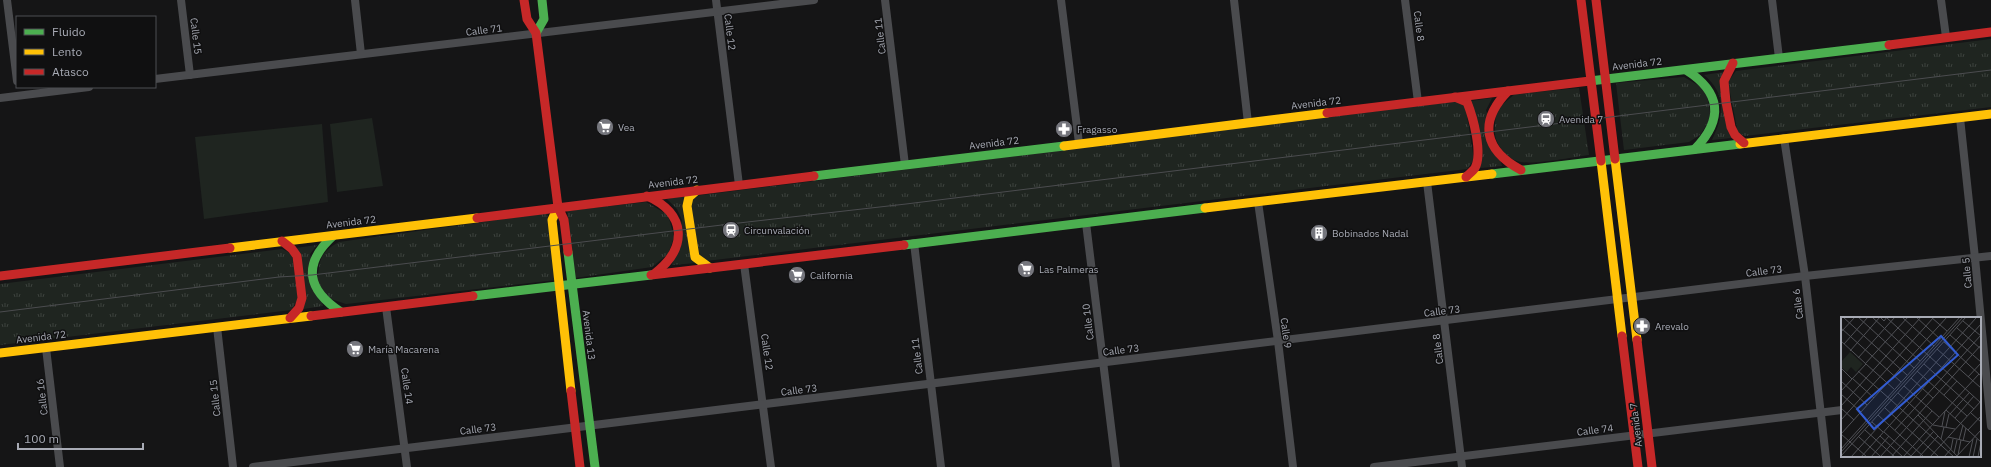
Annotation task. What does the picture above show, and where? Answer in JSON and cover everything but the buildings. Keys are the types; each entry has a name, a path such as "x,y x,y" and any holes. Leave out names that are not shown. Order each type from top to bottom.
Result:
{"main road":[{"name":"Avenida 13","path":"524,0 527,19 536,33 558,207 564,220 595,467"},
{"path":"536,33 544,19 542,0"},
{"name":"Avenida 7","path":"1581,0 1638,467"},
{"name":"Avenida 7","path":"1596,0 1652,467"},
{"name":"Avenida 72","path":"0,276 1991,32"},
{"path":"1733,64 1724,81 1726,102 1731,127 1735,135 1744,143"},
{"path":"1686,70 1696,75 1705,83 1715,104 1715,117 1712,129 1705,140 1695,149"},
{"path":"1508,91 1493,107 1489,119 1488,132 1492,145 1499,156 1509,165 1521,170"},
{"path":"1455,97 1467,102 1472,112 1478,158 1475,168 1466,177"},
{"name":"Avenida 72","path":"0,353 1991,114"},
{"path":"697,190 689,197 687,206 695,257 710,268"},
{"path":"646,196 663,204 670,210 678,230 676,251 670,260 653,275"},
{"name":"Avenida 13","path":"558,207 552,220 577,427 580,467"},
{"path":"333,236 323,243 316,254 312,275 315,287 321,298 330,306 342,312"},
{"path":"282,241 292,249 297,256 302,298 299,308 290,318"}],"street":[{"path":"7,0 16,73"},
{"name":"Calle 15","path":"181,0 190,75"},
{"path":"355,0 361,54"},
{"name":"Calle 12","path":"716,0 738,185"},
{"name":"Calle 71","path":"156,79 814,0"},
{"name":"Calle 11","path":"885,0 905,165"},
{"path":"1061,0 1079,143"},
{"path":"1234,0 1248,123"},
{"name":"Calle 8","path":"1405,0 1418,102"},
{"path":"1772,0 1779,58"},
{"path":"1941,0 1946,37"},
{"path":"0,98 18,91 71,88"},
{"name":"Calle 5","path":"1960,118 1980,317"},
{"name":"Calle 6","path":"1784,138 1805,276 1827,467"},
{"name":"Calle 8","path":"1427,182 1462,467"},
{"name":"Calle 9","path":"1258,202 1278,341 1293,467"},
{"name":"Calle 10","path":"1086,222 1116,467"},
{"name":"Calle 11","path":"914,243 941,467"},
{"name":"Calle 73","path":"253,467 1805,276 1991,256"},
{"name":"Calle 12","path":"744,264 764,404 771,467"},
{"name":"Calle 14","path":"386,307 407,467"},
{"name":"Calle 15","path":"217,327 232,467"},
{"name":"Calle 5","path":"1981,331 1986,392 1991,426"},
{"name":"Calle 16","path":"46,348 60,467"},
{"name":"Calle 74","path":"1374,467 1841,410"}],"green space":[{"path":"1991,39 1991,107 1745,136 1738,133 1728,82 1736,71"},
{"path":"1724,72 1731,138 1712,140 1719,122 1721,106 1717,90 1704,75"},
{"path":"1684,77 1706,90 1711,118 1700,135 1689,142 1624,150 1616,83"},
{"path":"1579,88 1589,155 1541,162 1523,162 1509,157 1497,142 1495,134 1497,109 1515,94"},
{"path":"1492,98 1486,110 1502,166 1480,168 1471,101"},
{"path":"1459,101 1465,104 1474,160 1467,169 706,261 698,256 691,204 694,196"},
{"path":"372,118 383,186 337,192 330,124"},
{"path":"322,124 328,202 204,219 195,137"},
{"path":"686,195 696,263 672,265 682,220 677,209 667,199"},
{"path":"646,202 668,215 674,237 668,254 652,267 575,278 567,211"},
{"path":"547,213 556,280 346,304 328,298 317,281 320,262 324,254 332,246 339,242"},
{"path":"317,245 310,254 323,306 303,309 296,248"},
{"path":"282,249 292,254 298,300 291,310 0,345 0,284"}],"tram line":[{"path":"0,312 279,277 312,275 906,204 1991,70"}],"traffic: fast":[{"path":"536,33 544,19 542,0"},
{"path":"1590,81 1889,45"},
{"path":"1686,70 1698,78 1706,87 1712,97 1714,106 1714,117 1711,127 1695,149"},
{"path":"1492,174 1740,144"},
{"path":"814,176 1064,146"},
{"path":"904,245 1205,208"},
{"path":"333,236 323,246 316,257 313,267 313,276 315,286 321,295 341,312"},
{"path":"568,252 595,467"},
{"path":"473,296 651,275"}],"traffic: slow":[{"path":"1064,146 1327,113"},
{"path":"1740,144 1991,114"},
{"path":"1615,159 1637,340"},
{"path":"1601,161 1622,336"},
{"path":"1205,208 1492,174"},
{"path":"697,190 689,197 687,206 695,257 710,268"},
{"path":"558,207 552,220 571,391"},
{"path":"230,248 477,218"},
{"path":"0,353 311,316"}],"traffic: jam":[{"path":"524,0 527,19 536,33 558,207 564,220 568,252"},
{"path":"1581,0 1601,161"},
{"path":"1596,0 1615,159"},
{"path":"1889,45 1991,32"},
{"path":"1733,63 1724,81 1726,102 1731,127 1735,135 1744,143"},
{"path":"1327,113 1590,81"},
{"path":"1508,91 1498,102 1492,114 1489,124 1489,135 1499,154 1521,170"},
{"path":"1455,97 1467,102 1478,144 1475,168 1466,177"},
{"path":"477,218 814,176"},
{"path":"647,196 660,203 670,212 676,222 678,232 677,243 673,253 665,264 654,274"},
{"path":"282,241 292,249 297,256 302,298 299,308 290,318"},
{"path":"651,275 904,245"},
{"path":"0,276 230,248"},
{"path":"311,316 473,296"},
{"path":"1622,336 1638,467"},
{"path":"1637,340 1652,467"},
{"path":"571,391 580,467"}],"place":[{"name":"Avenida 7","path":"1546,119"},
{"name":"Vea","path":"605,127"},
{"name":"Fragasso","path":"1064,129"},
{"name":"Circunvalación","path":"731,230"},
{"name":"Bobinados Nadal","path":"1319,233"},
{"name":"Las Palmeras","path":"1026,269"},
{"name":"California","path":"797,275"},
{"name":"Arevalo","path":"1642,326"},
{"name":"María Macarena","path":"355,349"}]}
